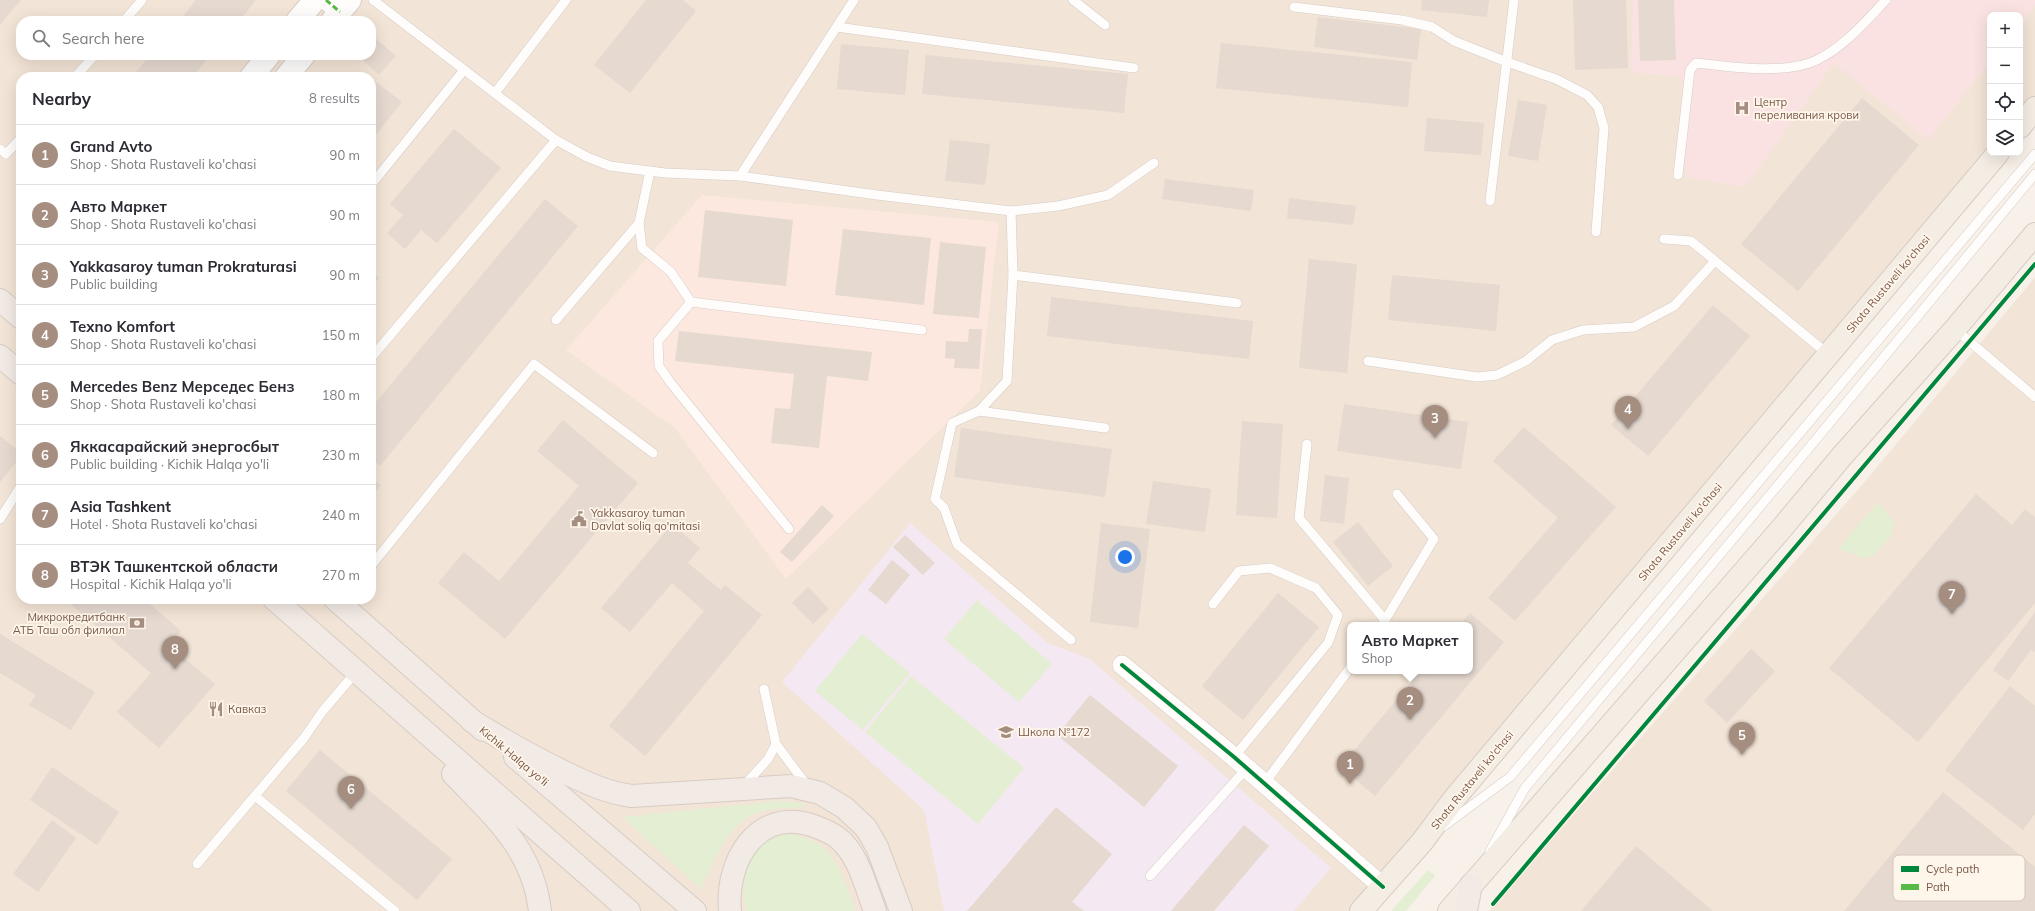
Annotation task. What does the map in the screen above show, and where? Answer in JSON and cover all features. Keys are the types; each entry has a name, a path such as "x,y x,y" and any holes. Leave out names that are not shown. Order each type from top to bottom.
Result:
{"highway":[{"path":"0,300 16,314"},
{"path":"0,356 16,370"},
{"path":"280,604 629,911"},
{"name":"Kichik Halqa yo'li","path":"345,604 472,721 695,911"},
{"path":"356,672 506,830 524,857 531,872 536,886 540,911"},
{"path":"472,721 542,762 608,792 632,796 791,786 810,790 841,805 853,814 866,828 877,847 901,911"},
{"path":"730,911 729,886 739,857 748,843 766,827 788,821 804,822 820,828 838,838 846,846 857,864 875,911"},
{"path":"1466,911 1471,885"}],"main road":[{"path":"2023,123 2035,108"},
{"name":"Shota Rustaveli ko'chasi","path":"1362,911 1422,842 1454,799 1995,156"},
{"path":"1449,911 1782,528 1842,456 1955,329 2035,234"}],"street":[{"path":"301,16 315,0"},
{"path":"255,72 265,60"},
{"path":"290,72 300,60"},
{"path":"1122,665 1240,763 1383,887"}],"lane":[{"path":"128,16 142,0"},
{"path":"373,0 556,140 587,157 610,166 650,171 740,176 877,195 1011,211 1058,206 1108,195 1154,163"},
{"path":"495,93 566,0"},
{"path":"740,176 854,0"},
{"path":"1073,0 1105,25"},
{"path":"1490,201 1514,0"},
{"path":"1678,176 1690,70 1696,63 1740,68 1793,67 1816,60 1844,43 1886,0"},
{"path":"1294,7 1402,20 1432,27 1454,41 1556,79 1587,95 1598,107 1604,128 1596,232"},
{"path":"837,27 1134,68"},
{"path":"80,72 90,60"},
{"path":"376,179 464,70"},
{"path":"376,352 556,140"},
{"path":"0,149 6,154 16,143"},
{"path":"1422,842 1510,776 2035,154"},
{"path":"650,171 639,223 642,248 671,272 691,302 922,330"},
{"path":"1471,885 1525,788 1804,454 2035,174"},
{"path":"1011,211 1013,275 1007,381 979,411 952,423 935,499 944,508 957,544 1071,640"},
{"path":"556,320 639,223"},
{"path":"1664,239 1691,242 1829,355"},
{"path":"1368,361 1477,377 1497,375 1526,361 1552,340 1583,330 1634,327 1674,306 1714,261"},
{"path":"1013,275 1237,303"},
{"path":"691,302 658,341 659,366 670,382 789,529"},
{"path":"1955,329 2035,397"},
{"path":"376,560 534,364 653,453"},
{"path":"979,411 1104,428"},
{"path":"1307,444 1299,518 1382,622"},
{"path":"0,519 16,494"},
{"path":"1384,622 1434,540 1397,494"},
{"path":"1150,876 1240,763 1328,643 1338,615 1316,588 1270,568 1240,571 1213,604"},
{"path":"197,864 304,738 322,712 356,672"},
{"path":"1264,784 1347,672"},
{"path":"764,689 776,744 810,790"},
{"path":"742,788 768,759 776,744"},
{"path":"255,796 395,911"}],"shaded area":[{"path":"0,0 2035,0 2035,108 2023,123 2023,12 1987,12 1988,156 1361,911 0,911"},
{"name":"Центр переливания крови","path":"1633,0 2035,0 2035,6 2023,21 2023,12 1987,12 1987,66 1928,140 1834,63 1745,187 1686,177 1681,77 1631,72"},
{"path":"702,195 999,222 980,391 786,579 675,428 566,350"},
{"path":"2035,277 2035,911 1489,911 1868,478"},
{"name":"Школа №172","path":"910,523 1048,643 1090,659 1331,868 1294,911 944,911 924,810 782,682"}],"green space":[{"path":"1878,502 1894,523 1891,536 1875,555 1864,558 1838,549"},
{"path":"977,600 1052,664 1019,702 944,639"},
{"path":"862,634 910,673 863,730 815,691"},
{"path":"911,676 1024,768 978,824 865,732"},
{"path":"779,801 804,803 804,807 779,809 755,814 736,827 722,846 701,889 622,817"},
{"path":"785,834 802,837 815,842 825,849 840,870 856,911 747,911 743,894 748,866 752,857 764,841"},
{"path":"1428,870 1435,876 1406,911 1391,911"}],"building":[{"path":"0,0 21,0 0,25"},
{"path":"196,0 256,0 243,16 183,16"},
{"path":"646,0 683,0 696,11 630,93 594,65"},
{"path":"1422,0 1489,0 1487,17 1421,10"},
{"path":"1573,0 1626,0 1628,68 1575,70"},
{"path":"1638,0 1674,0 1676,60 1640,61"},
{"path":"1318,17 1421,29 1417,60 1314,47"},
{"path":"376,39 396,56 379,75 362,60 376,60"},
{"path":"1221,43 1412,62 1408,107 1216,88"},
{"path":"841,44 909,50 905,95 837,89"},
{"path":"926,55 1128,74 1124,113 922,94"},
{"path":"146,60 207,60 196,72 136,72"},
{"path":"376,82 402,102 376,135"},
{"path":"1862,98 1919,145 1798,291 1741,244"},
{"path":"1518,100 1547,105 1538,161 1508,156"},
{"path":"1427,118 1484,123 1481,155 1424,151"},
{"path":"454,129 501,168 437,243 421,230 405,249 387,233 403,215 390,204"},
{"path":"950,140 990,144 985,185 945,181"},
{"path":"1165,179 1254,190 1251,211 1162,199"},
{"path":"1289,198 1356,206 1353,225 1287,218"},
{"path":"545,199 578,226 380,466 376,463 376,402"},
{"path":"705,210 793,220 786,286 698,277"},
{"path":"843,229 931,238 924,305 835,295"},
{"path":"940,242 986,247 979,318 933,314"},
{"path":"1309,259 1357,264 1347,373 1299,368"},
{"path":"1392,275 1500,285 1496,331 1388,320"},
{"path":"1051,297 1253,321 1249,359 1047,336"},
{"path":"1713,305 1750,336 1648,456 1611,425"},
{"path":"969,329 982,329 979,369 954,368 955,359 945,358 946,341 968,342"},
{"path":"679,331 872,352 868,381 827,376 819,448 771,443 775,408 790,409 794,374 675,361"},
{"path":"1344,404 1468,422 1461,469 1337,451"},
{"name":"Yakkasaroy tuman Davlat soliq qo'mitasi","path":"563,420 638,483 505,639 438,583 464,552 499,581 579,486 537,451"},
{"path":"1242,421 1283,424 1277,518 1236,515"},
{"path":"1524,427 1616,507 1515,621 1488,598 1558,518 1493,461"},
{"path":"961,428 1112,449 1105,497 954,477"},
{"path":"0,436 16,449 16,462 0,482"},
{"path":"1325,475 1349,478 1344,524 1320,521"},
{"path":"1153,481 1211,489 1205,532 1146,524"},
{"path":"376,482 381,485 376,491"},
{"path":"1976,494 2012,525 2025,509 2035,517 2035,603 1918,742 1829,668"},
{"path":"822,505 834,516 792,562 780,552"},
{"path":"1358,522 1393,566 1368,586 1333,542"},
{"path":"1101,523 1150,529 1138,628 1090,622"},
{"path":"672,524 700,548 688,563 721,590 725,585 762,615 645,756 609,726 704,611 672,583 630,632 601,608"},
{"path":"905,535 935,563 923,575 893,547"},
{"path":"892,560 910,575 886,604 868,590"},
{"path":"808,587 829,609 813,624 792,603"},
{"path":"1278,593 1319,627 1243,720 1202,686"},
{"path":"70,604 150,604 181,631 169,645 215,684 159,748 117,712 151,673"},
{"path":"2035,612 2035,652 2031,650 2008,681 1993,670"},
{"path":"1470,613 1504,642 1375,796 1340,767 1418,674 1473,674 1473,622 1462,622"},
{"path":"0,634 95,692 71,730 29,705 36,695 0,673"},
{"path":"1751,649 1775,671 1727,723 1704,701"},
{"path":"2010,686 2035,706 2035,814 2023,830 1945,770"},
{"path":"1090,695 1178,766 1144,807 1057,735"},
{"path":"320,750 452,859 417,900 286,791"},
{"path":"52,767 119,812 97,845 30,800"},
{"path":"1943,792 2020,855 1893,855 1893,901 2025,901 2025,859 2035,867 2035,911 1844,911"},
{"path":"1056,807 1112,854 1072,902 1084,911 967,911"},
{"path":"52,820 76,838 38,892 13,874"},
{"path":"1244,825 1269,846 1214,911 1171,911"},
{"path":"1636,846 1713,911 1581,911"}],"marked path":[{"path":"326,0 340,12"}],"cycle path":[{"path":"1493,904 2035,264"},
{"path":"1122,665 1234,757 1383,887"}],"place":[{"name":"Центр переливания крови","path":"1742,108"},
{"name":"Texno Komfort","path":"1628,429"},
{"name":"Yakkasaroy tuman Prokraturasi","path":"1435,438"},
{"name":"Yakkasaroy tuman Davlat soliq qo'mitasi","path":"579,519"},
{"name":"Asia Tashkent","path":"1952,614"},
{"name":"Микрокредитбанк АТБ Таш обл филиал","path":"137,623"},
{"name":"ВТЭК Ташкентской области","path":"175,669"},
{"name":"Кавказ","path":"216,709"},
{"name":"Авто Маркет","path":"1410,720"},
{"name":"Школа №172","path":"1006,732"},
{"name":"Mercedes Benz Мерседес Бенз","path":"1742,755"},
{"name":"Grand Avto","path":"1350,784"},
{"name":"Яккасарайский энергосбыт","path":"351,809"}]}
